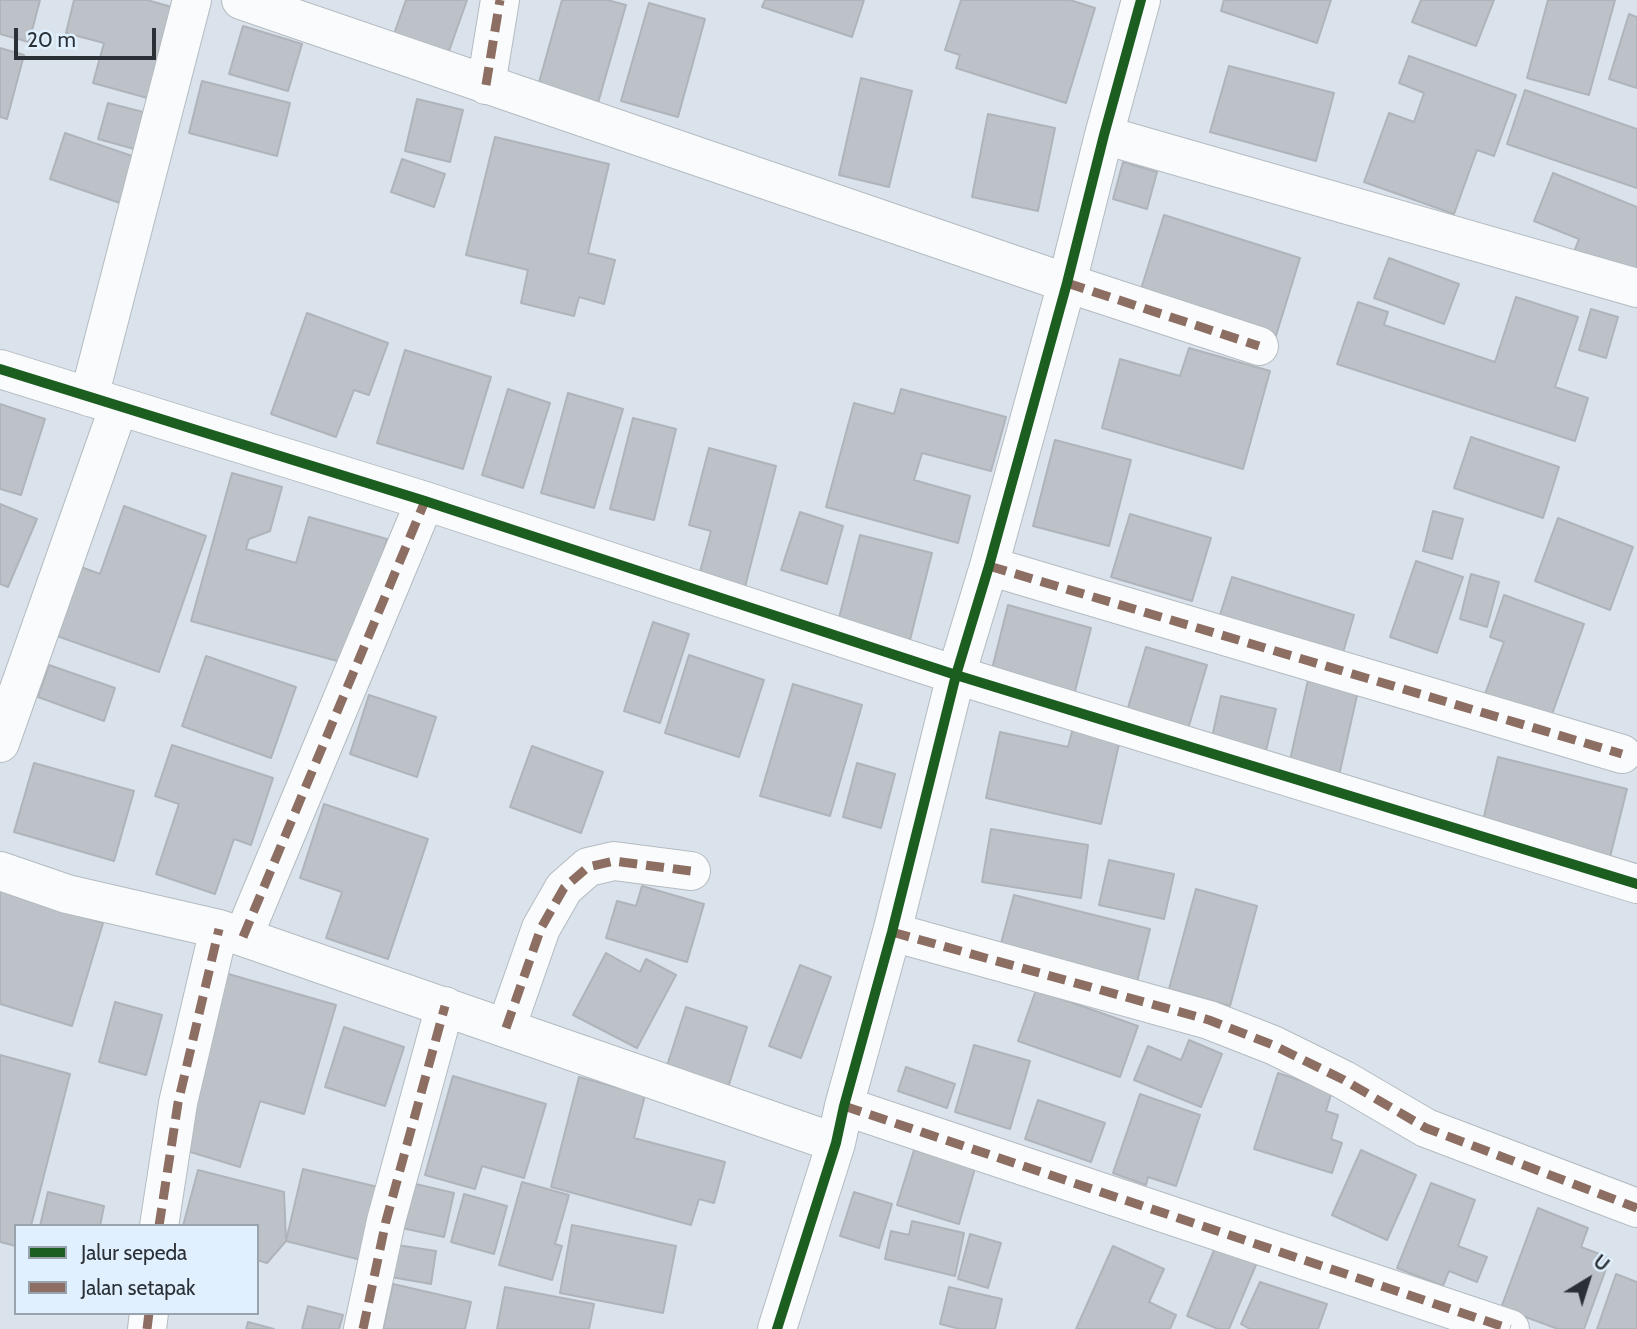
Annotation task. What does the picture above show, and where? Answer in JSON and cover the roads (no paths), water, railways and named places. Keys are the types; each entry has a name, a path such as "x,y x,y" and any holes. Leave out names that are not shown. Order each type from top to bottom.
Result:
{"street":[{"path":"0,743 104,401 192,0"},
{"path":"241,0 1067,283 1259,346"},
{"path":"486,85 500,0"},
{"path":"777,1329 835,1143 892,932 956,674 989,566 1067,283 1141,0"},
{"path":"1104,135 1637,288"},
{"path":"0,369 425,501 956,674 1637,884"},
{"path":"159,1224 178,1103 231,933 425,501"},
{"path":"989,566 1622,754"},
{"path":"506,1028 541,928 564,888 588,867 614,861 691,871"},
{"path":"0,871 67,894 231,933 835,1143"},
{"path":"892,932 1209,1020 1273,1045 1344,1080 1426,1128 1637,1208"},
{"path":"363,1329 386,1221 445,1006"},
{"path":"844,1106 1510,1329"}]}
